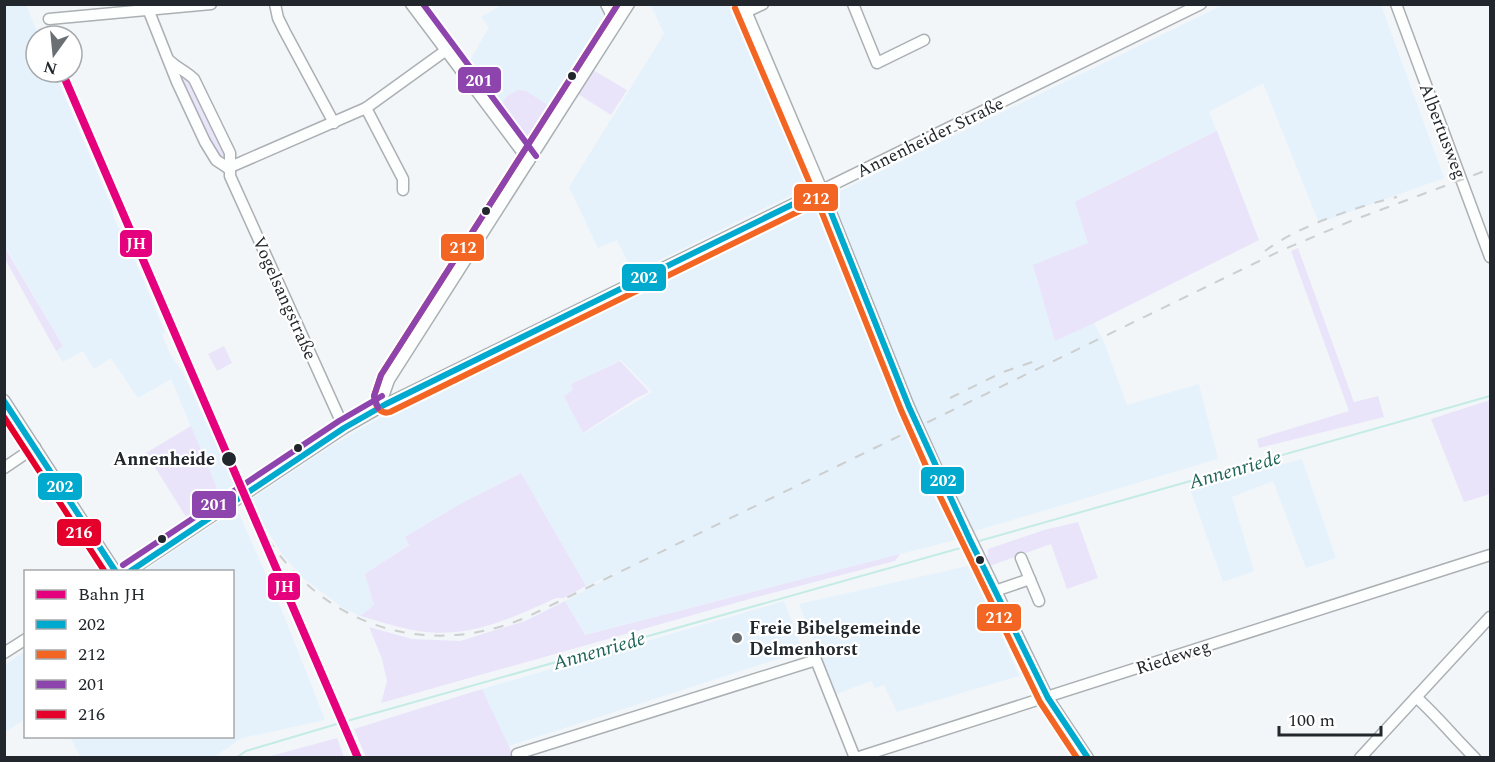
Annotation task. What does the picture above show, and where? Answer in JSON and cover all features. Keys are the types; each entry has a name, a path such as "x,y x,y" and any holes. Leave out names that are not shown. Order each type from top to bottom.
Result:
{"street":[{"path":"49,19 211,4"},
{"path":"275,4 278,18 334,123"},
{"path":"411,4 529,161"},
{"path":"606,4 616,24"},
{"path":"386,404 383,397 389,380 629,4"},
{"path":"763,4 744,8 822,190 909,407 1048,698 1088,758"},
{"path":"853,4 877,63 924,40"},
{"name":"Annenheider Straße","path":"131,570 344,428 386,404 1201,4"},
{"name":"Albertusweg","path":"1395,4 1491,257"},
{"name":"Vogelsangstraße","path":"148,9 205,142 216,160 228,168"},
{"path":"228,168 366,108 445,51"},
{"name":"Vogelsangstraße","path":"170,61 194,79 230,153 228,168 230,176 344,428"},
{"path":"366,108 403,179 404,190"},
{"path":"4,400 115,570"},
{"path":"4,468 35,447"},
{"name":"Riedeweg","path":"855,758 1491,555"},
{"path":"1021,558 1039,601"},
{"path":"995,591 1030,579"},
{"path":"1360,758 1491,617"},
{"path":"4,653 24,640"},
{"path":"517,754 816,660 855,758"},
{"path":"1416,697 1438,717 1447,730 1475,758"}],"shaded area":[{"path":"4,5 26,5 34,24 24,24 24,84 59,84 112,207 114,219 129,246 165,332 162,334 170,354 183,373 238,488 221,498 171,379 138,398 111,358 94,369 83,351 63,362 56,351 63,346 5,246"},
{"path":"502,5 599,5 606,17 607,26 529,150 466,68 489,27 481,17"},
{"path":"651,5 736,5 810,186 633,273 617,240 598,248 569,187 664,34"},
{"path":"1223,5 1381,5 1444,178 1319,223 1263,83 1209,112 1217,131 1076,202 1088,243 1055,340 1094,323 1104,342 1127,405 1199,384 1218,459 978,530 959,539 584,635 565,601 624,569 586,586 521,473 460,504 405,537 409,544 366,574 374,605 360,616 343,608 303,578 282,554 250,500 330,447 408,401","holes":["621,360 652,392 583,434 565,395 574,390 571,384"]},
{"path":"593,70 627,90 611,115 578,94"},
{"path":"180,75 187,75 227,157 224,159 218,157 179,79"},
{"path":"518,90 526,91 548,105 526,141 500,106 507,96"},
{"path":"1217,131 1259,240 1055,341 1033,265 1088,243 1075,202"},
{"path":"4,246 63,346 56,351 5,259"},
{"path":"1298,248 1354,402 1378,396 1384,417 1259,448 1257,439 1349,411 1291,251"},
{"path":"224,346 232,363 217,371 208,354"},
{"path":"620,361 649,392 583,433 564,396 573,390 571,384"},
{"path":"1490,400 1490,494 1464,502 1431,419"},
{"path":"191,426 221,498 188,520 146,453"},
{"path":"1302,459 1336,558 1306,568 1273,481 1232,497 1254,571 1223,582 1190,489"},
{"path":"521,473 586,586 564,598 556,598 489,625 454,632 418,631 360,616 374,605 365,574 409,545 405,537 460,504"},
{"path":"237,509 285,618 325,720 242,738 214,757 80,757 70,738 234,738 234,570 146,570"},
{"path":"1078,522 1098,578 1067,589 1051,544 987,567 988,549 1044,530"},
{"path":"900,554 895,561 753,598 381,703 387,681 382,659 369,627 412,639 460,641 525,621 565,601 585,635"},
{"path":"972,565 1019,676 897,712 884,685 875,688 871,681 834,695 799,604"},
{"path":"784,601 803,651 509,746 482,689"},
{"path":"24,652 24,720 5,732 5,665"},
{"path":"482,689 514,757 366,757 354,729"},
{"path":"337,738 344,757 267,757"}],"waterway":[{"name":"Annenriede","path":"979,541 1490,396"},
{"name":"Annenriede","path":"236,758 246,751 347,721 964,547"}],"railway":[{"path":"249,504 271,543 298,575 329,601 364,620 402,632 442,636 484,631 527,617 1280,251 1351,221 1490,169"},
{"path":"1265,251 1293,234 1328,218 1397,197"},
{"path":"950,398 1003,372 1035,361"}],"rail line":[{"name":"JH","path":"67,84 358,758"}],"transit line":[{"name":"201","path":"423,4 536,156"},
{"name":"212","path":"618,4 381,375 374,396 379,409 386,413 390,412 826,198"},
{"name":"201","path":"378,408 374,396 381,375 618,4"},
{"name":"212","path":"735,8 814,193 901,410 934,484 1040,702 1077,758"},
{"name":"202","path":"822,190 909,407 970,540 1048,698 1088,758"},
{"name":"202","path":"132,570 344,428 386,404 822,190"},
{"name":"201","path":"123,565 339,421 382,396"},
{"name":"202","path":"4,401 115,570"},
{"name":"216","path":"4,417 104,570"}],"place":[{"name":"Annenheide","path":"229,459"},
{"name":"Freie Bibelgemeinde Delmenhorst","path":"737,638"}]}
